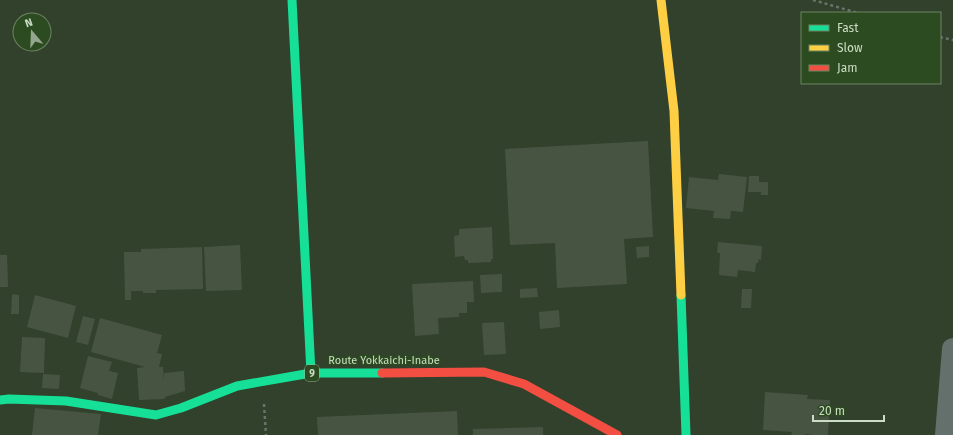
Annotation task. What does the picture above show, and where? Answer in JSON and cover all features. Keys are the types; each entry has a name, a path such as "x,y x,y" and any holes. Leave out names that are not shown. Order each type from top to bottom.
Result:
{"street":[{"path":"292,0 311,373"},
{"path":"661,0 674,111 686,435"},
{"path":"946,435 953,349"},
{"name":"Route Yokkaichi-Inabe","path":"0,400 66,401 156,415 181,408 237,386 311,373 484,372 524,384 617,435"}],"path":[{"path":"813,0 855,12"},
{"path":"941,36 953,40"},
{"path":"264,381 266,435"}],"building":[{"path":"648,141 653,237 624,239 627,284 557,288 555,243 510,245 505,149"},
{"path":"719,174 747,177 743,212 731,211 730,219 713,218 714,211 686,208 689,177 718,180"},
{"path":"749,176 759,176 759,182 768,182 768,195 761,195 761,192 748,192"},
{"path":"492,227 493,259 491,259 491,262 468,263 468,260 465,260 464,256 455,257 454,236 459,235 459,229"},
{"path":"718,242 762,246 761,260 759,259 758,263 756,263 755,272 738,270 737,277 719,275 720,253 717,253"},
{"path":"240,245 242,290 206,291 204,247"},
{"path":"649,246 649,257 637,258 636,247"},
{"path":"202,247 203,289 156,290 156,293 131,291 131,300 125,300 124,252 141,252 141,249"},
{"path":"0,255 7,255 8,287 0,287"},
{"path":"502,274 502,292 481,293 480,275"},
{"path":"473,281 474,302 467,302 467,313 459,313 459,317 438,318 439,334 415,336 412,284"},
{"path":"537,288 538,297 520,298 520,289"},
{"path":"742,289 752,289 751,308 741,308"},
{"path":"12,294 19,295 19,314 11,314"},
{"path":"35,295 76,306 68,338 27,327"},
{"path":"559,310 560,327 540,329 539,312"},
{"path":"83,316 95,319 88,345 76,342"},
{"path":"100,318 162,335 157,353 162,354 159,367 163,367 164,383 164,373 184,371 185,391 165,397 165,399 139,400 137,368 145,367 91,352"},
{"path":"504,322 506,354 484,355 482,323"},
{"path":"22,337 45,338 44,373 20,372"},
{"path":"88,356 112,362 109,371 118,373 112,399 80,388"},
{"path":"43,374 60,375 59,389 42,388"},
{"path":"765,392 808,395 807,399 830,400 828,435 791,435 792,432 763,430"},
{"path":"35,408 101,414 98,435 32,435"},
{"path":"457,411 458,435 318,435 317,417"},
{"path":"543,427 543,435 473,435 473,429"}],"traffic: fast":[{"path":"292,0 311,373"},
{"path":"681,295 686,435"},
{"path":"0,400 66,401 156,415 181,408 237,386 311,373 382,373"}],"traffic: slow":[{"path":"661,0 674,111 681,295"}],"traffic: jam":[{"path":"382,373 484,372 524,384 617,435"}]}
